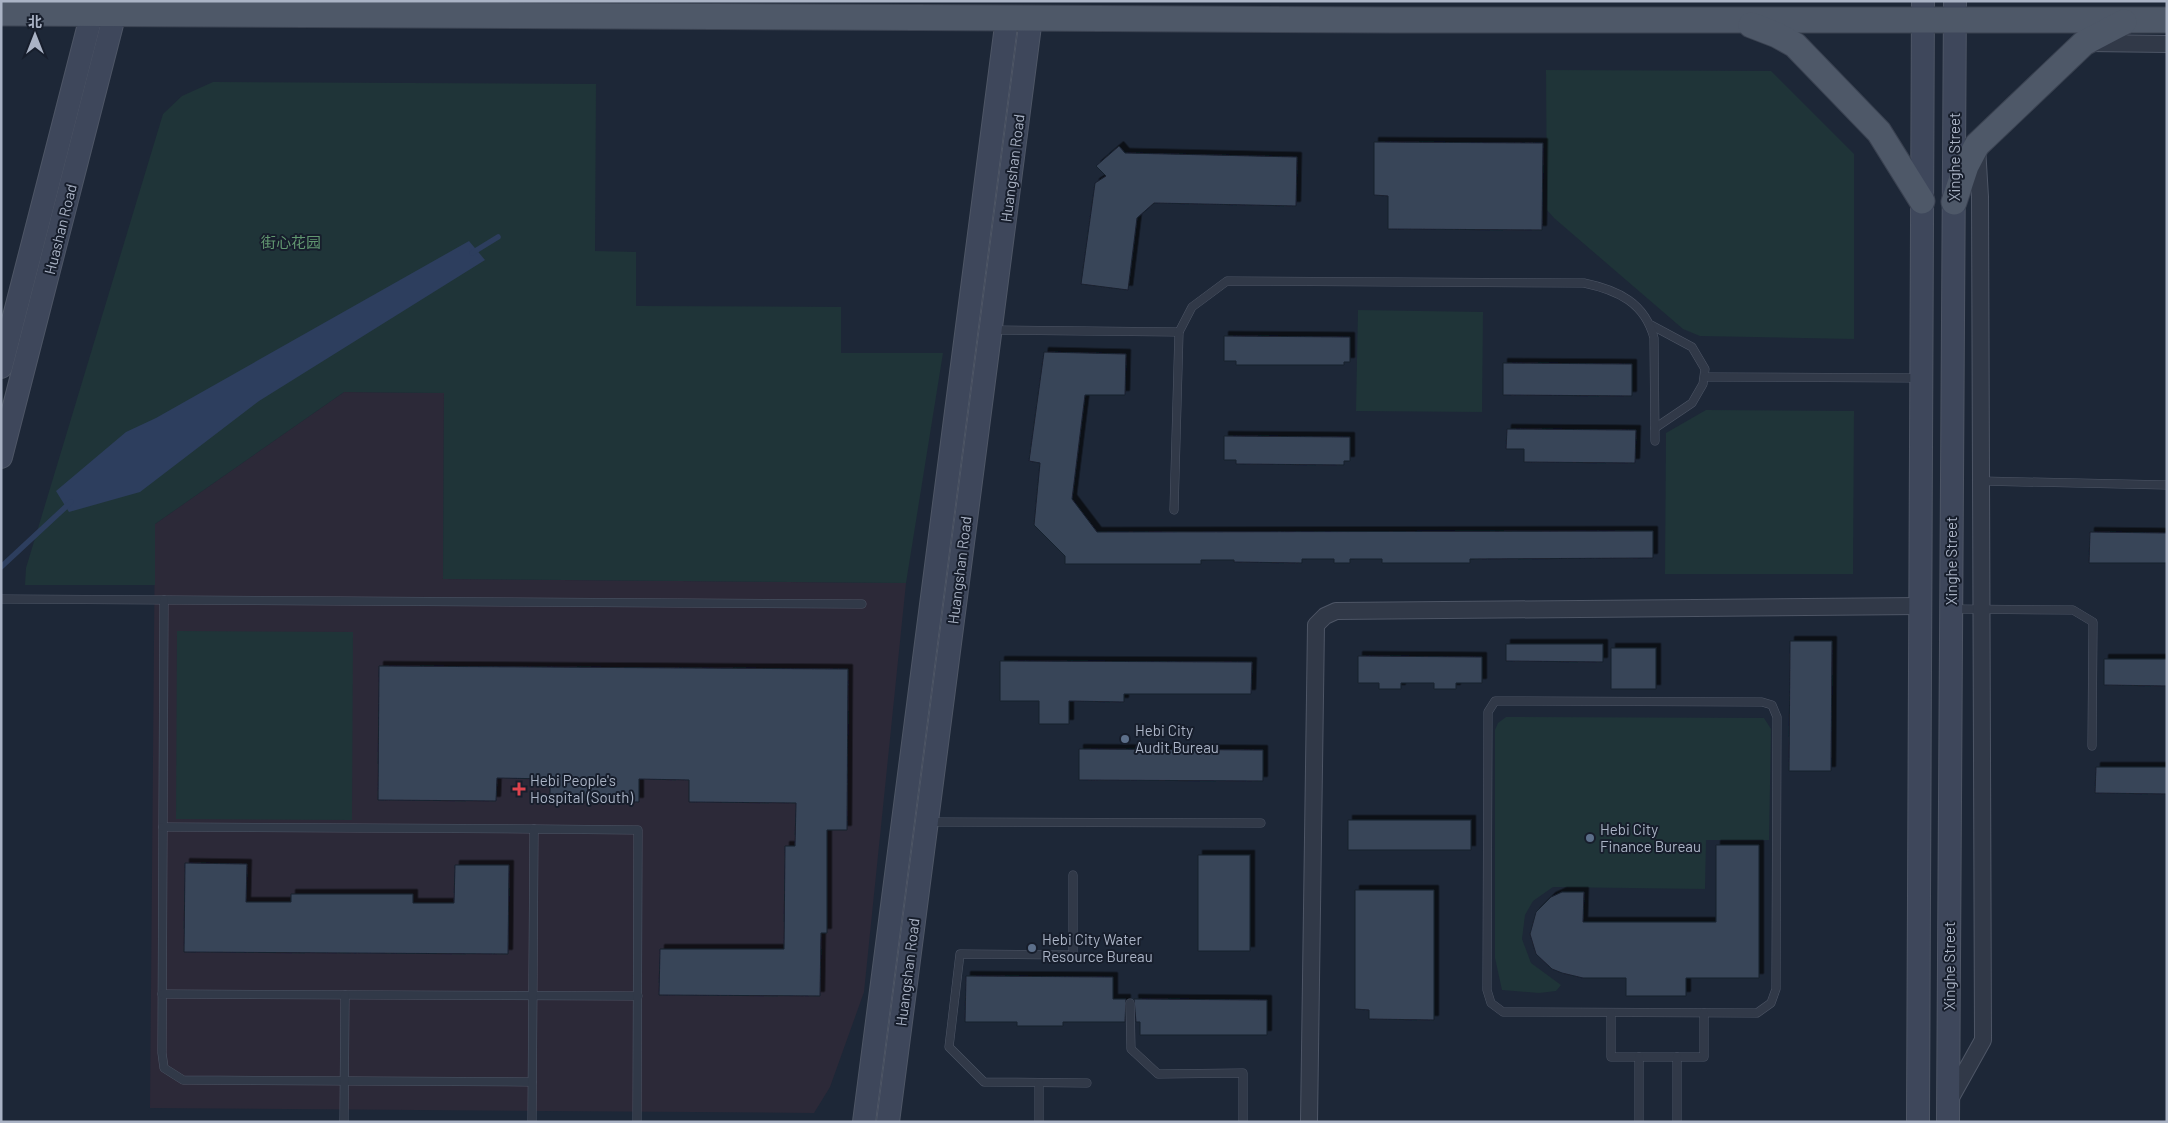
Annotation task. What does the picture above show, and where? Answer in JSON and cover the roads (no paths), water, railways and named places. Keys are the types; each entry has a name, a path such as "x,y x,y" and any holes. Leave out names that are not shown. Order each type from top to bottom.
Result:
{"main road":[{"path":"1,13 105,7 1007,18 1736,20 1955,11 2128,20 2167,20"},
{"path":"1736,20 1777,34 1795,45 1879,132 1922,201"},
{"path":"1954,202 1966,166 1977,145 2084,43 2128,20"}],"street":[{"name":"Huashan Road","path":"1,367 105,7"},
{"name":"Huashan Road","path":"1,457 105,7"},
{"name":"Xinghe Street","path":"1918,1122 1923,11"},
{"name":"Xinghe Street","path":"1948,1112 1955,11"},
{"name":"Huangshan Road","path":"864,1122 1007,18"},
{"name":"Huangshan Road","path":"888,1122 1032,18"},
{"path":"2084,43 2167,44"},
{"path":"1948,1112 1983,1040 1980,197 1977,145"},
{"path":"1309,1122 1316,625 1325,616 1336,611 1920,606"}],"lane":[{"path":"1174,510 1179,332 1192,307 1228,281 1584,284 1605,288 1632,301 1651,325 1692,347 1705,369 1705,377 1692,403 1655,428"},
{"path":"1651,325 1654,338 1655,441"},
{"path":"990,330 1179,332"},
{"path":"1705,377 1921,378"},
{"path":"1981,481 2167,484"},
{"path":"1,599 862,604"},
{"path":"164,600 162,994 162,1053 164,1068 184,1080 532,1082"},
{"path":"1951,609 2073,610 2093,622 2092,746"},
{"path":"1495,701 1762,702 1772,705 1777,717 1776,989 1771,1003 1757,1013 1704,1013 1503,1012 1491,1003 1487,990 1488,712 1495,701"},
{"path":"926,822 1261,823"},
{"path":"163,827 638,830 637,1122"},
{"path":"532,1122 534,830"},
{"path":"1073,875 1073,955 960,954 949,1047 984,1082 1087,1082"},
{"path":"162,994 638,996"},
{"path":"344,1122 345,994"},
{"path":"1130,1003 1131,1049 1158,1074 1243,1073 1244,1122"},
{"path":"1611,1013 1611,1057 1704,1057 1704,1013"},
{"path":"1639,1057 1639,1122"},
{"path":"1677,1057 1677,1122"},
{"path":"1039,1082 1039,1122"}],"water":[{"path":"469,241 485,260 259,401 140,492 69,512 56,491 126,432 156,418"}],"waterway":[{"path":"472,253 498,237"},
{"path":"1,567 71,502"}],"place":[{"name":"Hebi City Audit Bureau","path":"1125,739"},
{"name":"Hebi People's Hospital (South)","path":"519,789"},
{"name":"Hebi City Finance Bureau","path":"1590,838"},
{"name":"Hebi City Water Resource Bureau","path":"1032,948"}],"park label":[{"name":"街心花园","path":"291,242"}]}
